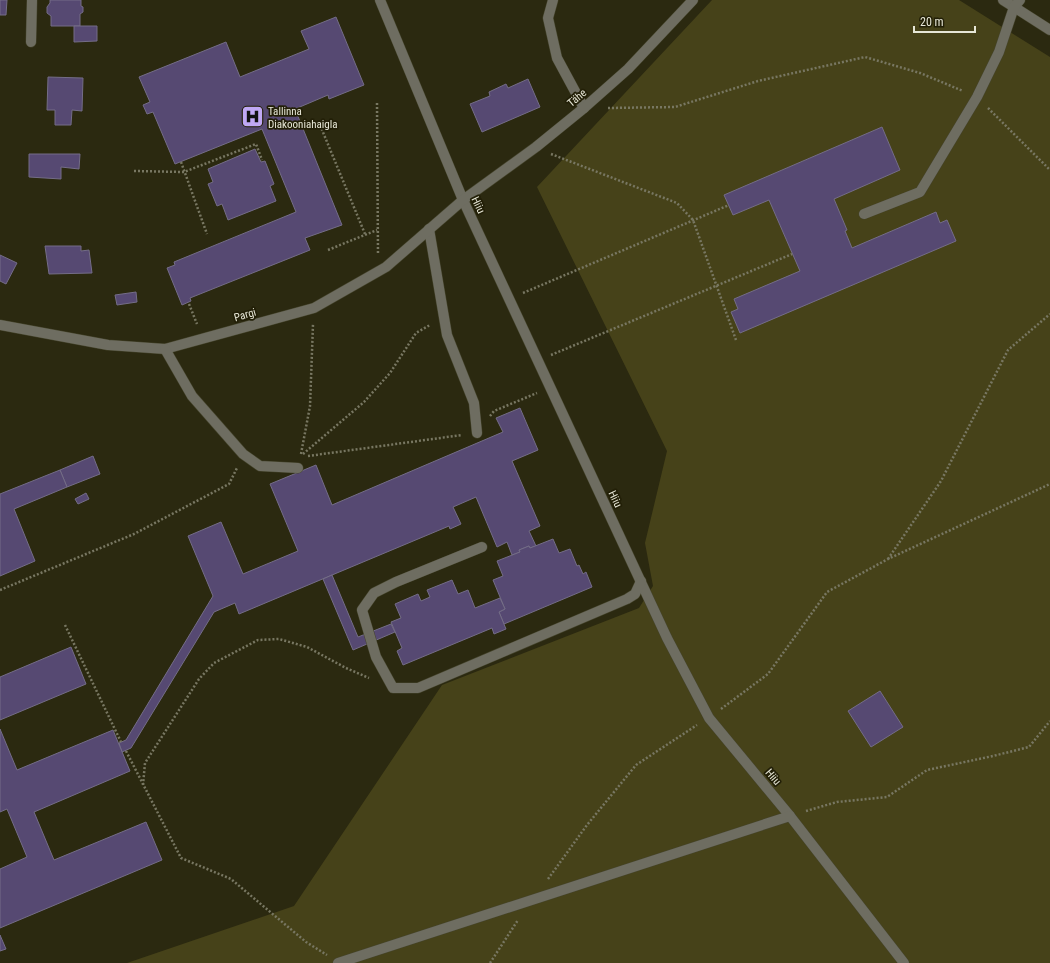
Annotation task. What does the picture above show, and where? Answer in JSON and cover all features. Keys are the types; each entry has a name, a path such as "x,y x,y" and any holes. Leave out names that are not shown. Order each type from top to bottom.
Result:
{"street":[{"path":"31,42 32,0"},
{"name":"Hiiu","path":"380,0 463,200 667,638 709,718 790,816 904,963"},
{"path":"553,0 548,18 557,58 584,108"},
{"name":"Tähe","path":"463,200 536,147 584,108 628,69 693,0"},
{"path":"1003,0 1017,3 1050,30"},
{"path":"864,214 920,192 977,97 999,52 1017,3"},
{"name":"Pargi","path":"0,325 108,345 165,349 314,308 386,267 463,200"},
{"path":"429,229 447,335 474,403 477,433"},
{"path":"165,349 192,396 243,454 260,466 298,468"},
{"path":"482,547 390,585 374,594 362,610 376,657 393,688 418,688 627,599 635,594 641,581"},
{"path":"339,963 790,816"}],"path":[{"path":"584,108 675,107 758,81 865,58 920,73 977,97 1050,170"},
{"path":"377,103 378,257"},
{"path":"320,125 365,234"},
{"path":"134,170 184,172 256,144 262,160"},
{"path":"536,147 677,203 693,220 736,340"},
{"path":"180,162 207,234"},
{"path":"509,299 729,205"},
{"path":"328,250 377,230"},
{"path":"538,361 792,254"},
{"path":"189,304 198,325"},
{"path":"300,457 310,406 314,308"},
{"path":"888,559 941,481 1008,350 1050,314"},
{"path":"300,457 364,402 390,373 416,333 430,325 445,323"},
{"path":"300,457 477,433 494,411 550,387"},
{"path":"0,590 134,534 229,484 243,454"},
{"path":"490,963 532,900 587,825 636,765 677,737 709,718 768,674 826,592 888,559 1050,484"},
{"path":"66,625 121,742"},
{"path":"143,785 145,763 200,679 214,663 258,640 278,639 308,647 346,668 393,688"},
{"path":"790,816 837,802 887,797 927,770 1029,747 1050,721"},
{"path":"126,751 181,858 231,879 306,942 339,963"}],"shaded area":[{"path":"712,0 959,0 1050,57 1050,963 127,963 294,906 442,685 639,608 653,586 645,543 667,451 537,187"}],"building":[{"path":"0,0 7,0 6,15 0,15"},
{"path":"50,0 81,0 83,12 80,14 80,26 51,26 51,16 47,13 47,7"},
{"path":"336,17 364,85 329,99 328,95 295,109 342,225 305,238 310,250 190,298 191,301 182,305 167,268 175,265 174,262 296,212 262,129 175,164 153,112 147,114 143,105 150,102 139,77 226,42 240,77 309,49 301,31"},
{"path":"74,26 97,26 97,41 74,42"},
{"path":"48,77 83,78 82,111 72,110 71,125 55,125 55,110 47,110"},
{"path":"528,79 540,107 482,132 470,104 490,96 489,92 506,84 508,88"},
{"path":"882,127 900,170 834,199 847,230 845,231 852,248 936,212 940,223 947,220 956,241 740,333 731,312 738,309 734,299 800,271 769,200 733,215 724,195"},
{"path":"255,149 261,162 265,161 274,184 270,186 276,201 228,220 222,204 217,206 208,184 213,182 208,169"},
{"path":"29,154 80,154 79,169 61,167 61,179 29,177"},
{"path":"45,246 81,246 81,251 89,250 92,273 49,274"},
{"path":"0,255 17,263 6,284 0,281"},
{"path":"136,292 137,302 117,305 115,295"},
{"path":"520,408 538,450 512,461 540,526 529,531 536,546 530,548 529,546 512,555 507,542 497,547 476,497 453,507 461,524 450,529 449,526 239,614 235,603 214,612 131,748 122,752 119,743 126,740 213,596 188,536 221,522 243,574 298,551 270,484 316,465 332,505 503,432 496,418"},
{"path":"93,456 100,474 67,487 60,470"},
{"path":"60,470 67,487 14,509 35,561 0,576 0,494"},
{"path":"86,493 89,499 78,504 75,499"},
{"path":"553,539 559,553 570,549 577,566 579,565 583,574 586,572 592,587 504,624 499,612 505,609 493,580 503,576 497,561 520,552 519,550 529,546 530,548"},
{"path":"332,575 358,637 391,624 395,632 353,650 323,579"},
{"path":"452,580 458,594 468,590 475,608 500,598 505,609 499,612 506,629 494,634 492,628 403,665 397,651 402,648 391,622 401,618 395,604 418,594 421,601 430,597 427,590"},
{"path":"71,647 86,684 0,720 0,677"},
{"path":"880,691 903,727 871,747 848,711"},
{"path":"0,729 17,770 113,730 130,771 34,812 54,860 146,822 162,860 0,928 0,869 27,857 7,809 0,812"},
{"path":"0,935 6,949 0,951"}],"place":[{"name":"Tallinna Diakooniahaigla","path":"253,117"}]}
